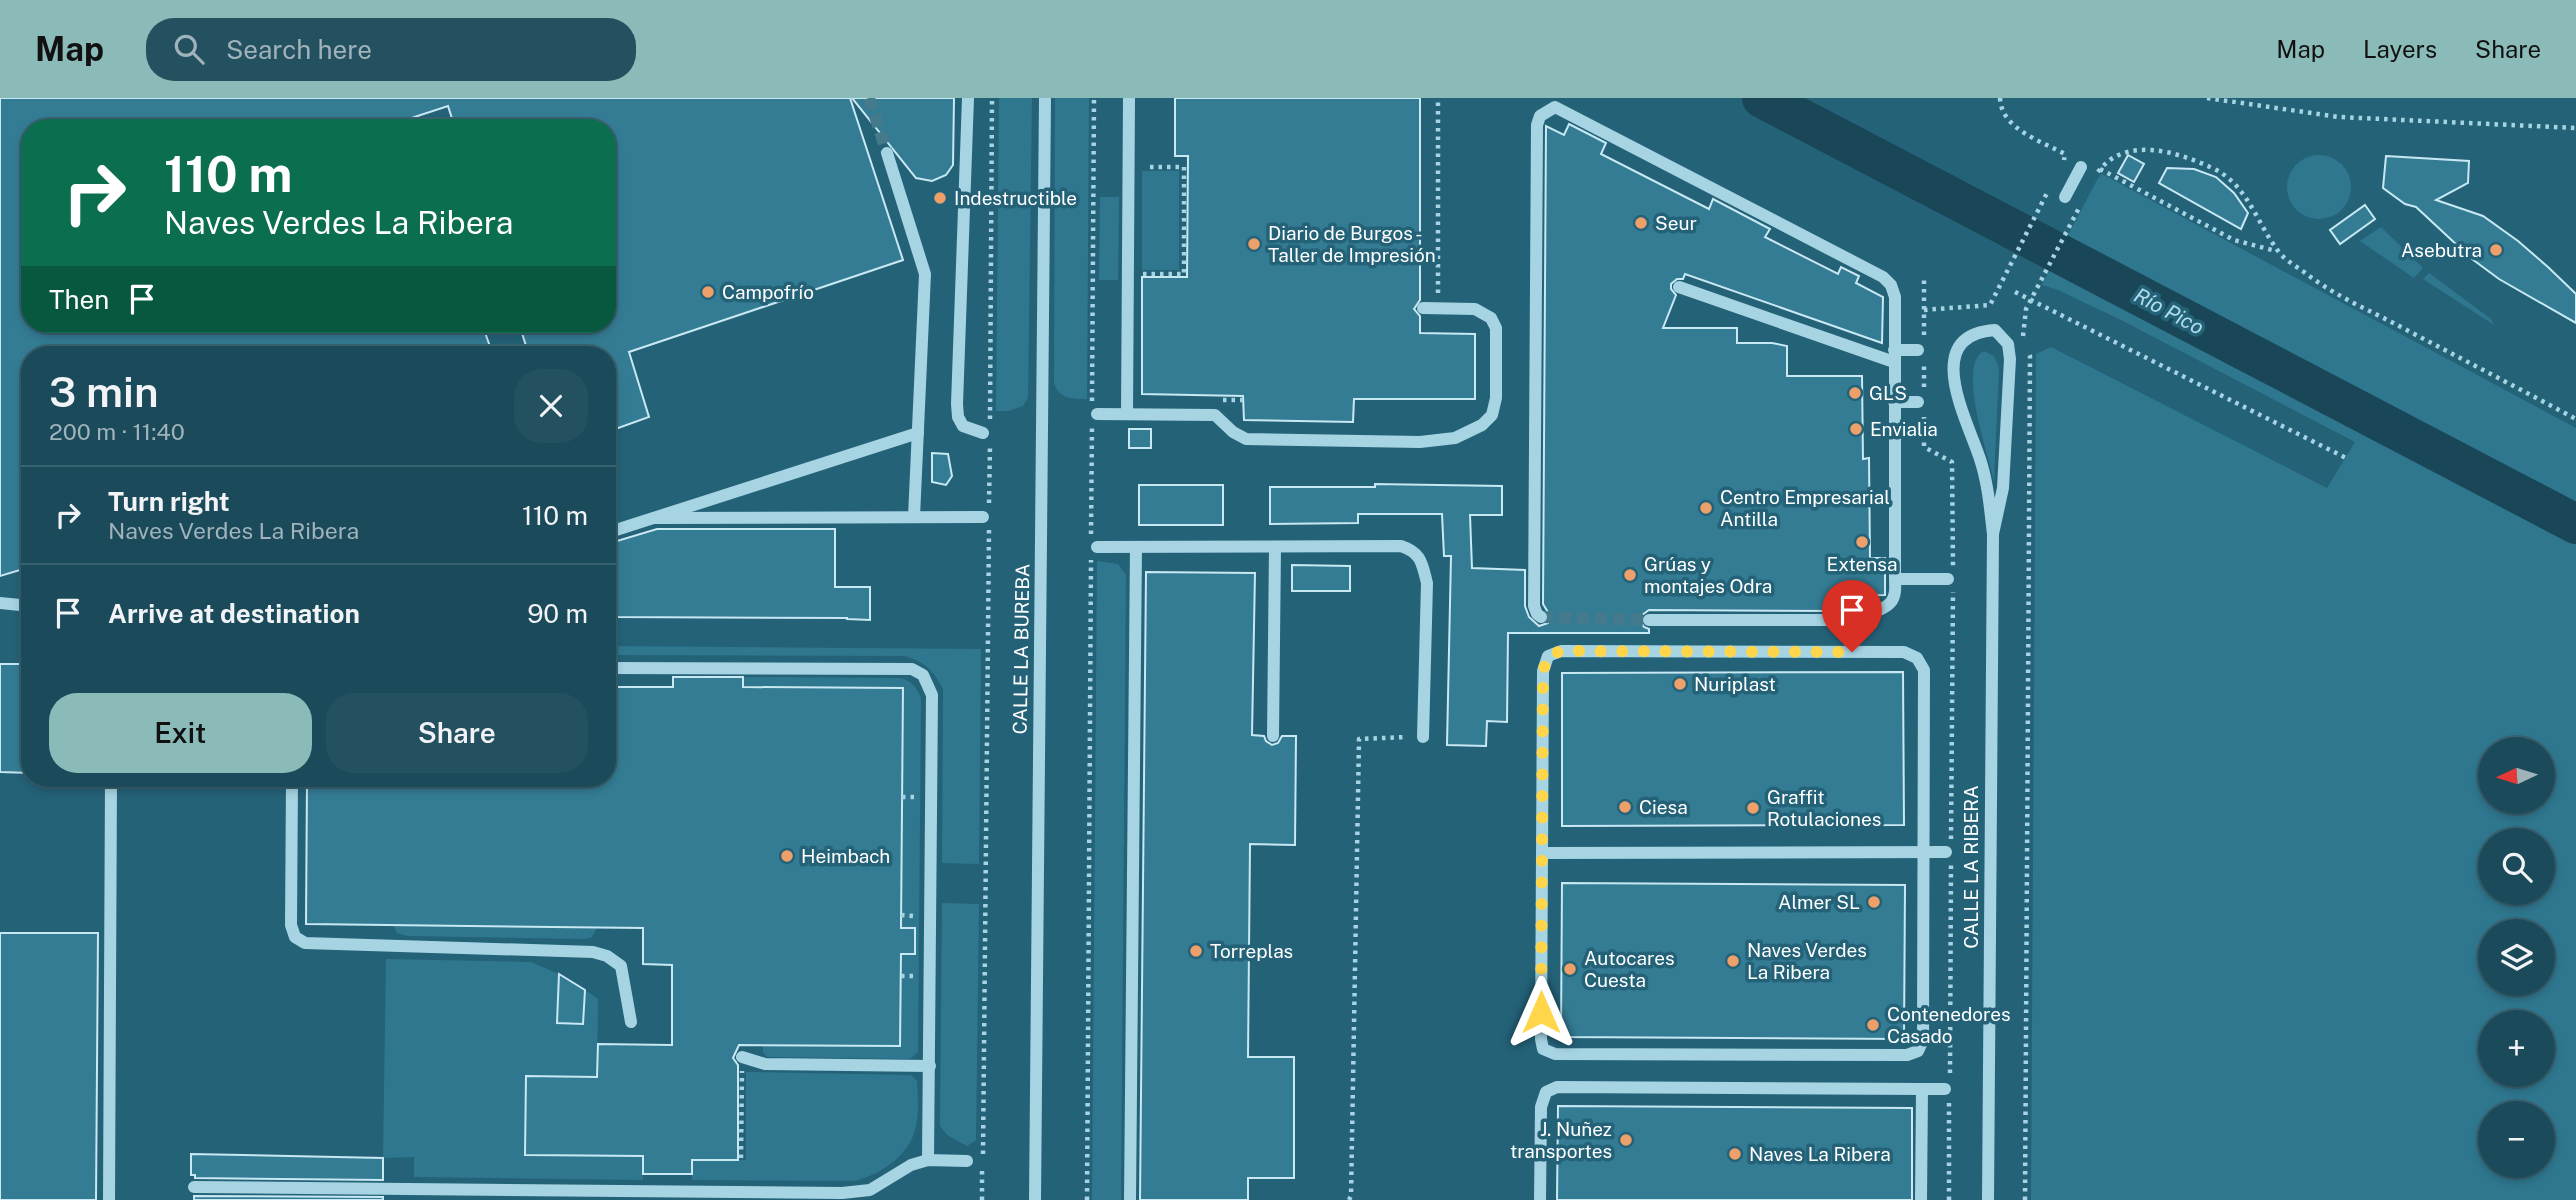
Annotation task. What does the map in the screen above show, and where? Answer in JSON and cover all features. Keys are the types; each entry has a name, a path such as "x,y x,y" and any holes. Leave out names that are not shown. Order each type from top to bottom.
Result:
{"street":[{"path":"968,98 957,404 958,417 963,426 987,433"},
{"name":"CALLE LA BUREBA","path":"1035,1200 1045,98"},
{"path":"1127,414 1129,98"},
{"path":"1538,612 1537,125 1540,116 1555,107 1883,277 1891,285 1895,297 1895,579 1894,597 1888,607 1834,620 1649,620"},
{"path":"887,152 925,274 914,517"},
{"path":"2065,197 2081,166"},
{"path":"1679,287 1894,356 1918,350"},
{"path":"1097,414 1215,415 1233,432 1246,439 1420,442 1455,438 1482,425 1492,415 1496,398 1496,328 1491,318 1475,309 1423,308"},
{"name":"CALLE LA RIBERA","path":"1988,1200 1993,534 1987,487 1980,459 1958,402 1954,367 1957,350 1971,334 1995,330 2008,344 2010,359 2003,488 1993,534"},
{"path":"1894,402 1921,408"},
{"path":"616,530 918,433"},
{"path":"654,518 986,517"},
{"path":"1097,547 1401,546 1412,550 1421,561 1427,583 1423,737"},
{"path":"1130,1200 1136,547"},
{"path":"1273,736 1275,547"},
{"path":"1895,579 1951,575"},
{"path":"0,603 21,605"},
{"path":"1561,651 1904,652 1917,658 1924,670 1924,853 1923,1040 1917,1051 1907,1055 1555,1054 1542,1049 1543,671 1548,656 1561,651"},
{"path":"616,667 912,669 923,675 932,695 928,1160"},
{"path":"109,1200 111,787"},
{"path":"292,787 292,925 295,937 305,943 539,949 600,954 621,966 631,1022"},
{"path":"1542,853 1946,852"},
{"path":"742,1057 765,1064 930,1066"},
{"path":"1540,1200 1541,1107 1546,1092 1557,1087 1947,1089"},
{"path":"1921,1200 1923,1089"},
{"path":"194,1186 842,1193 870,1190 911,1165 928,1160 967,1161"}],"path":[{"path":"990,419 992,98"},
{"path":"1087,1200 1094,98"},
{"path":"1438,98 1438,308"},
{"path":"2000,98 2005,116 2014,126 2065,154 2063,163"},
{"path":"2207,98 2339,117 2576,128"},
{"path":"2094,180 2100,169 2114,156 2126,151 2157,150 2210,166 2242,191 2278,251 2306,275 2576,419"},
{"path":"1138,274 1184,274 1184,167 1139,167"},
{"path":"2100,169 2234,240 2278,251"},
{"path":"1924,310 1990,305 2047,193"},
{"path":"2025,1200 2030,356 2023,335 2023,320 2030,300 2077,212"},
{"path":"1924,280 1924,337"},
{"path":"2015,292 2346,458"},
{"path":"1924,363 1924,389"},
{"path":"1921,408 1924,447 1952,462 1950,1075"},
{"path":"987,433 989,506"},
{"path":"982,1200 986,517"},
{"path":"1349,1200 1359,739 1423,737"},
{"path":"741,1158 742,1057"},
{"path":"1947,1089 1949,1200"}],"shaded area":[{"path":"999,98 1032,98 1028,398 1023,406 1008,411 996,411"},
{"path":"1055,98 1089,98 1087,399 1063,395 1054,383"},
{"path":"2319,155 2342,164 2351,187 2342,210 2319,219 2296,210 2287,187 2296,164"},
{"path":"1142,171 1179,171 1179,270 1142,270"},
{"path":"2102,174 2576,428 2576,1200 2031,1200 2036,354 2051,347 2327,488 2355,442 2121,320 2042,285"},
{"path":"1100,197 1119,197 1118,280 1099,280"},
{"path":"2381,227 2423,268 2414,278 2360,241"},
{"path":"2429,273 2491,319 2494,325 2423,279"},
{"path":"1984,351 1994,356 1999,368 1994,481 1974,391 1973,373 1976,359"},
{"path":"1097,561 1118,564 1126,575 1121,1200 1092,1200"},
{"path":"616,646 981,649 979,864 942,863 943,689 923,664 905,656 616,655"},
{"path":"743,677 900,678 913,685 921,698 918,1052 910,1059 767,1057 763,1052 763,1045 900,1045 903,688 743,687"},
{"path":"942,903 979,904 976,1140 967,1146 947,1135 940,1126"},
{"path":"393,925 597,927 592,937 584,939 408,936 397,933"},
{"path":"386,959 531,962 559,974 557,1023 583,1024 585,990 598,999 597,1077 526,1076 525,1155 643,1156 643,1180 414,1177 414,1157 383,1158"},
{"path":"746,1072 911,1075 917,1081 918,1102 913,1136 903,1152 889,1165 854,1181 692,1180 692,1160 746,1160"}],"building":[{"name":"Campofrío","path":"0,98 850,98 903,260 629,352 649,417 616,429 616,346 526,346 522,333 616,333 616,119 452,119 448,106 408,119 21,119 21,333 485,333 490,346 21,346 21,570 0,576"},
{"path":"852,98 954,98 953,165 946,175 932,181 916,178"},
{"name":"Diario de Burgos - Taller de Impresión","path":"1175,98 1420,98 1420,300 1414,309 1420,316 1420,333 1475,334 1475,399 1354,399 1353,422 1244,420 1243,396 1142,394 1142,277 1187,277 1188,156 1175,156"},
{"name":"Centro Empresarial Antilla","path":"1569,124 1606,143 1601,154 1709,209 1713,199 1770,229 1765,237 1838,274 1841,267 1859,276 1856,283 1883,297 1882,343 1685,274 1683,279 1677,279 1671,284 1676,295 1663,328 1737,328 1737,343 1787,346 1787,376 1862,376 1863,459 1869,458 1870,558 1885,558 1885,595 1834,596 1834,611 1649,610 1642,615 1640,621 1649,629 1649,633 1508,633 1507,722 1487,721 1486,746 1447,745 1451,556 1444,556 1442,514 1358,514 1358,523 1270,524 1270,487 1375,487 1375,484 1502,486 1502,515 1470,515 1472,568 1525,570 1525,606 1529,617 1539,626 1548,623 1549,614 1543,604 1546,126 1564,135"},
{"path":"2128,155 2144,164 2134,182 2118,173"},
{"path":"2386,156 2469,161 2468,183 2436,200 2483,216 2548,267 2576,294 2576,323 2499,279 2472,259 2416,207 2405,204 2383,188"},
{"path":"2167,168 2194,169 2216,177 2234,193 2248,213 2241,229 2159,183"},
{"path":"2365,205 2375,219 2340,244 2330,230"},
{"path":"1129,429 1151,429 1151,448 1129,448"},
{"path":"932,453 948,454 952,476 946,485 932,482"},
{"path":"1139,485 1223,485 1223,525 1139,525"},
{"path":"657,529 835,529 835,587 870,587 870,620 616,617 616,541"},
{"path":"1292,565 1350,566 1350,591 1292,591"},
{"name":"Torreplas","path":"1146,572 1255,573 1252,735 1264,736 1272,745 1278,743 1282,736 1296,736 1295,845 1250,844 1248,1057 1294,1057 1294,1178 1248,1178 1248,1200 1140,1200"},
{"path":"0,664 21,664 21,773 0,772"},
{"path":"1903,672 1904,825 1562,826 1562,673"},
{"path":"673,677 743,677 743,687 903,688 901,928 915,928 915,954 901,954 900,1046 739,1045 733,1058 738,1065 738,1160 692,1160 692,1174 643,1174 643,1156 525,1155 526,1076 597,1077 598,1044 672,1045 672,965 643,964 643,928 306,924 307,787 616,787 616,687 673,687"},
{"name":"Naves Verdes La Ribera","path":"1562,883 1905,885 1904,1039 1561,1037"},
{"path":"0,933 98,933 96,1200 0,1200"},
{"path":"559,974 585,990 583,1024 557,1023"},
{"name":"Naves La Ribera","path":"1558,1106 1912,1108 1912,1200 1557,1200"},
{"path":"191,1154 383,1158 383,1180 195,1178 195,1175 191,1175"},
{"path":"194,1196 383,1197 383,1200 194,1200"}],"waterway":[{"name":"Río Pico","path":"1762,98 2576,524"}],"tunnel":[{"path":"869,98 887,153"},
{"path":"1541,617 1649,620"}],"place":[{"name":"Indestructible","path":"940,198"},
{"name":"Seur","path":"1641,223"},
{"name":"Diario de Burgos - Taller de Impresión","path":"1254,244"},
{"name":"Asebutra","path":"2496,250"},
{"name":"Campofrío","path":"708,292"},
{"name":"GLS","path":"1855,393"},
{"name":"Envialia","path":"1856,429"},
{"name":"Centro Empresarial Antilla","path":"1706,508"},
{"name":"Extensa","path":"1862,542"},
{"name":"Grúas y montajes Odra","path":"1630,575"},
{"name":"Nuriplast","path":"1680,684"},
{"name":"Ciesa","path":"1625,807"},
{"name":"Graffit Rotulaciones","path":"1753,808"},
{"name":"Heimbach","path":"787,856"},
{"name":"Almer SL","path":"1874,902"},
{"name":"Torreplas","path":"1196,951"},
{"name":"Naves Verdes La Ribera","path":"1733,961"},
{"name":"Autocares Cuesta","path":"1570,969"},
{"name":"Contenedores Casado","path":"1873,1025"},
{"name":"J. Nuñez transportes","path":"1626,1140"},
{"name":"Naves La Ribera","path":"1735,1154"}],"route":[{"path":"1541,1012 1543,671 1548,656 1561,651 1852,652"}]}
